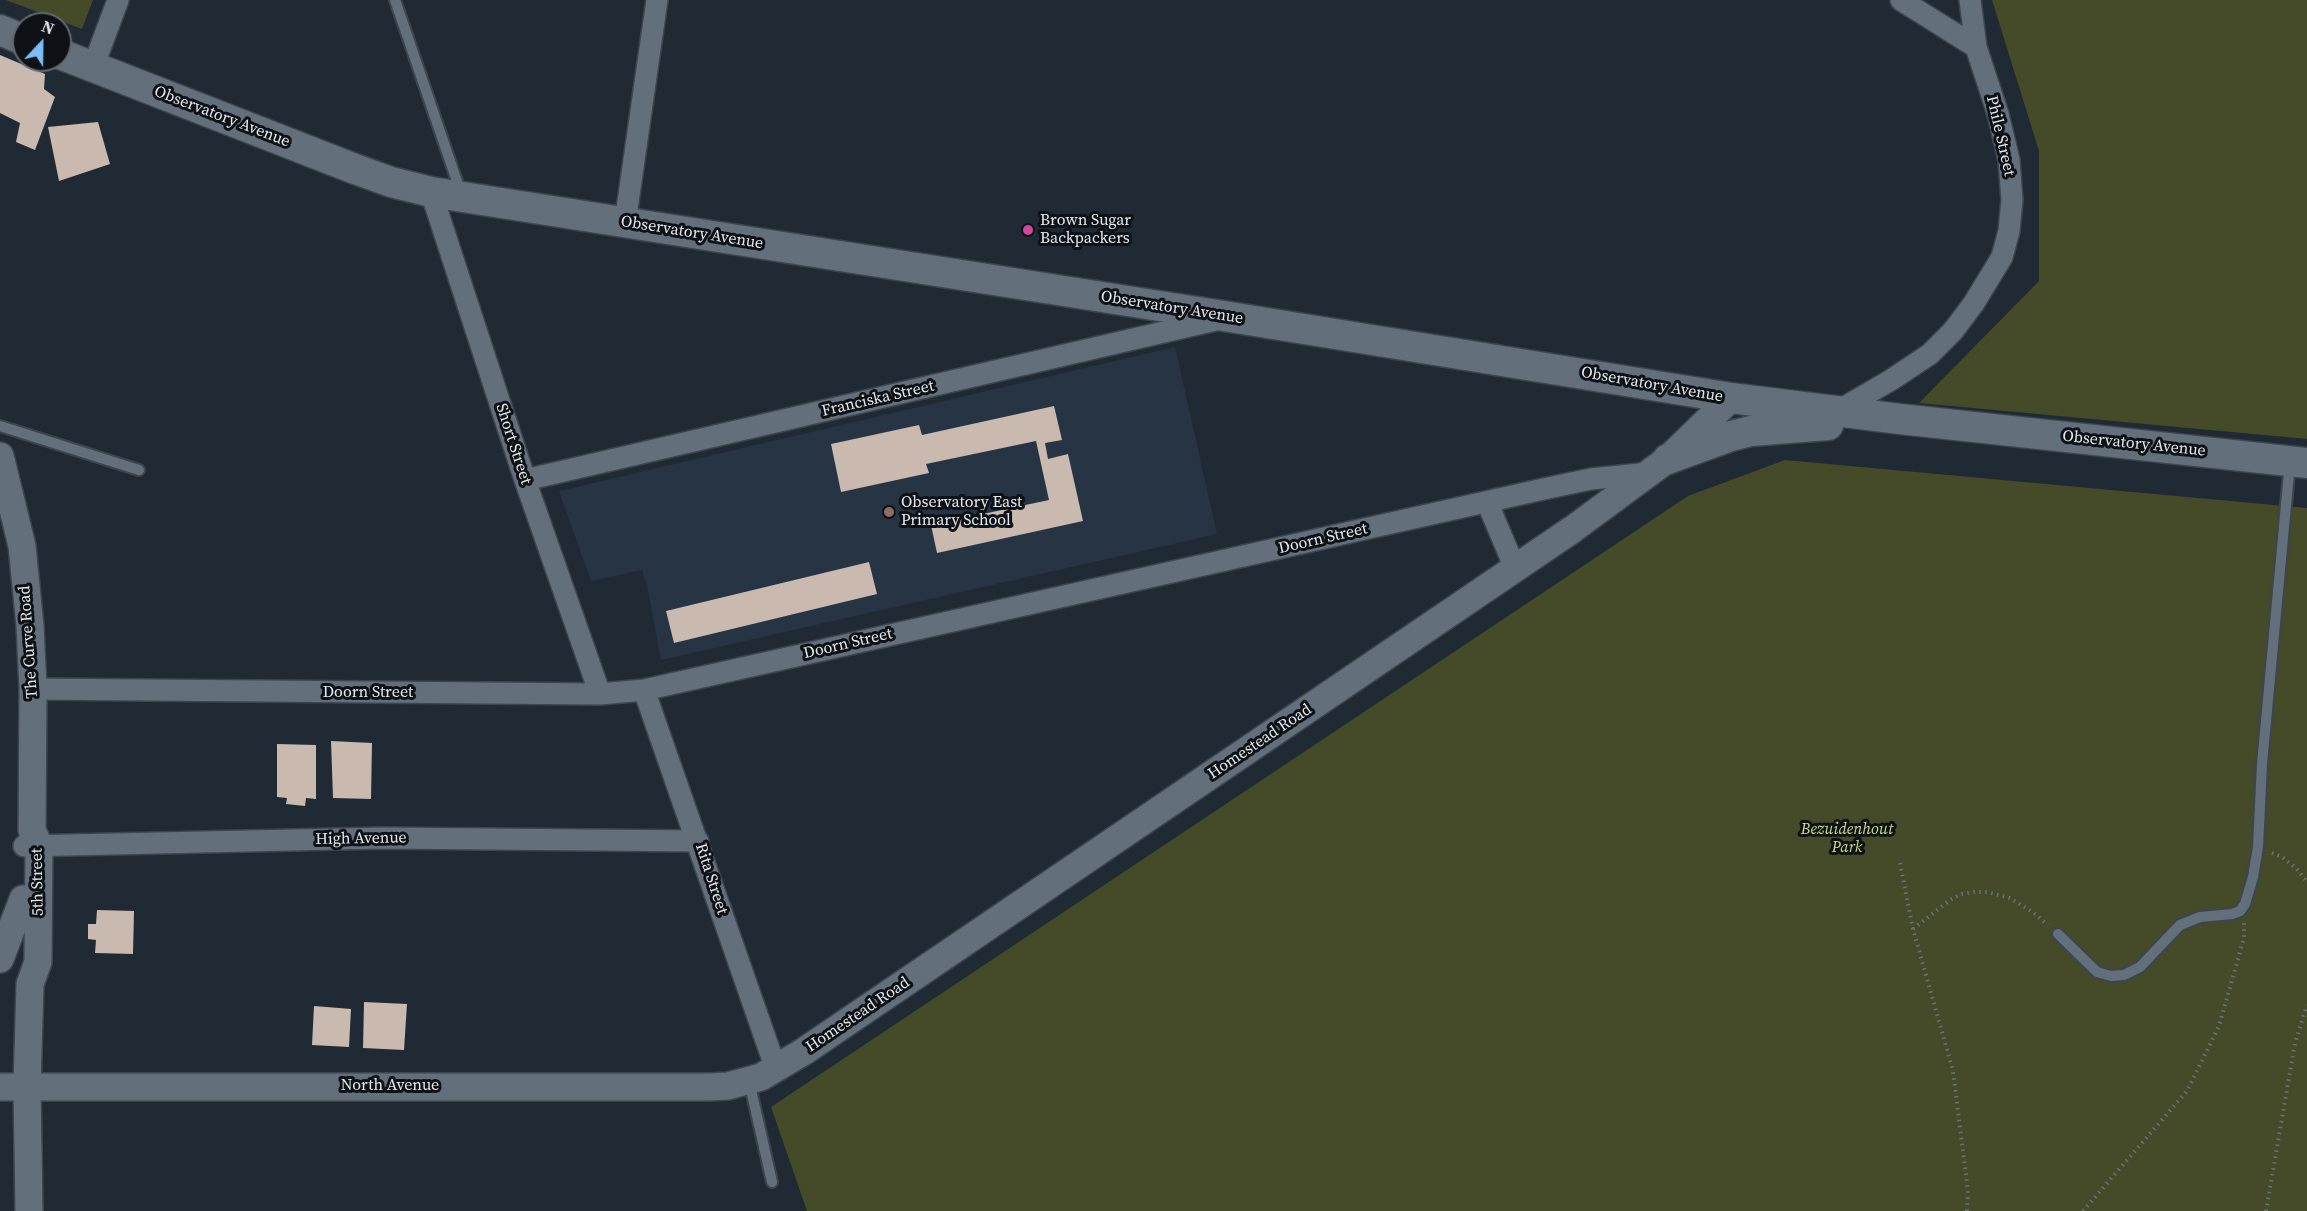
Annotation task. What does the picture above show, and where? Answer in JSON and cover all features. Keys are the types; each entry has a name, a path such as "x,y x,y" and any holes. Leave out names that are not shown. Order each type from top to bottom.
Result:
{"main road":[{"name":"Observatory Avenue","path":"72,59 355,169 391,182 431,192 1731,398 1836,412 2298,462"},
{"path":"1659,466 1731,436 1751,431 1900,419"}],"street":[{"path":"93,67 118,0"},
{"path":"625,223 657,0"},
{"name":"Phile Street","path":"1836,412 1930,354 1953,331 1974,303 2002,256 2009,231 2012,200 2009,160 1998,114 1976,47 1970,0"},
{"path":"1915,2 1976,47"},
{"name":"Short Street","path":"431,192 525,480 600,694"},
{"name":"Franciska Street","path":"525,480 1230,317"},
{"name":"Homestead Road","path":"776,1069 1515,568 1659,466 1731,398"},
{"name":"The Curve Road","path":"0,456 22,546 30,626 33,689 32,841"},
{"name":"Doorn Street","path":"33,689 600,694 644,690 1591,479 1659,466"},
{"path":"1487,502 1515,568"},
{"name":"Rita Street","path":"644,690 776,1069"},
{"name":"High Avenue","path":"32,841 382,838 698,841"},
{"name":"5th Street","path":"30,984 23,964 23,900 32,841"},
{"name":"5th Street","path":"29,1211 27,1087 30,984 38,962 32,841"},
{"path":"0,959 23,900"},
{"name":"North Avenue","path":"0,1086 710,1087 749,1081 776,1069"}],"lane":[{"path":"395,0 463,197"},
{"path":"0,426 139,470"},
{"path":"2058,933 2097,972 2111,976 2124,975 2140,967 2180,925 2200,917 2240,911 2248,898 2258,847 2262,764 2298,462"},
{"path":"749,1081 772,1182"}],"path":[{"path":"2258,847 2282,857 2296,868 2307,882"},
{"path":"1900,863 1913,929 1953,1071 1968,1191 1968,1211"},
{"path":"1913,929 1961,894 1987,892 2004,896 2022,905 2058,933"},
{"path":"2083,1211 2187,1091 2219,1026 2246,930 2240,911"},
{"path":"2266,1211 2295,1043 2307,1005"}],"shaded area":[{"name":"Observatory East Primary School","path":"1175,347 1217,534 661,660 642,570 591,581 559,491"}],"green space":[{"path":"6,0 93,0 82,29 72,25 72,12 37,12"},
{"path":"1992,0 2307,0 2307,439 1919,403 2039,281 2039,151"},
{"name":"Bezuidenhout Park","path":"1785,460 2307,508 2307,1211 807,1211 771,1107 1688,496"}],"building":[{"path":"0,55 12,60 12,72 45,74 44,89 55,97 35,150 16,142 20,123 0,113"},
{"path":"98,122 110,164 59,181 48,127"},
{"path":"1054,406 1062,440 1045,443 1048,459 1068,454 1083,521 937,553 931,525 1049,500 1036,441 926,464 929,473 841,492 831,444 919,425 922,435"},
{"path":"869,562 877,594 674,643 666,611"},
{"path":"331,741 372,743 371,799 333,798"},
{"path":"277,744 316,745 316,799 306,798 305,806 286,804 287,798 277,797"},
{"path":"97,910 134,911 133,954 95,953 96,940 88,939 88,924 96,924"},
{"path":"364,1002 407,1004 404,1050 363,1048"},
{"path":"314,1006 351,1009 349,1047 312,1045"}],"place":[{"name":"Brown Sugar Backpackers","path":"1028,230"},
{"name":"Observatory East Primary School","path":"889,512"}]}
